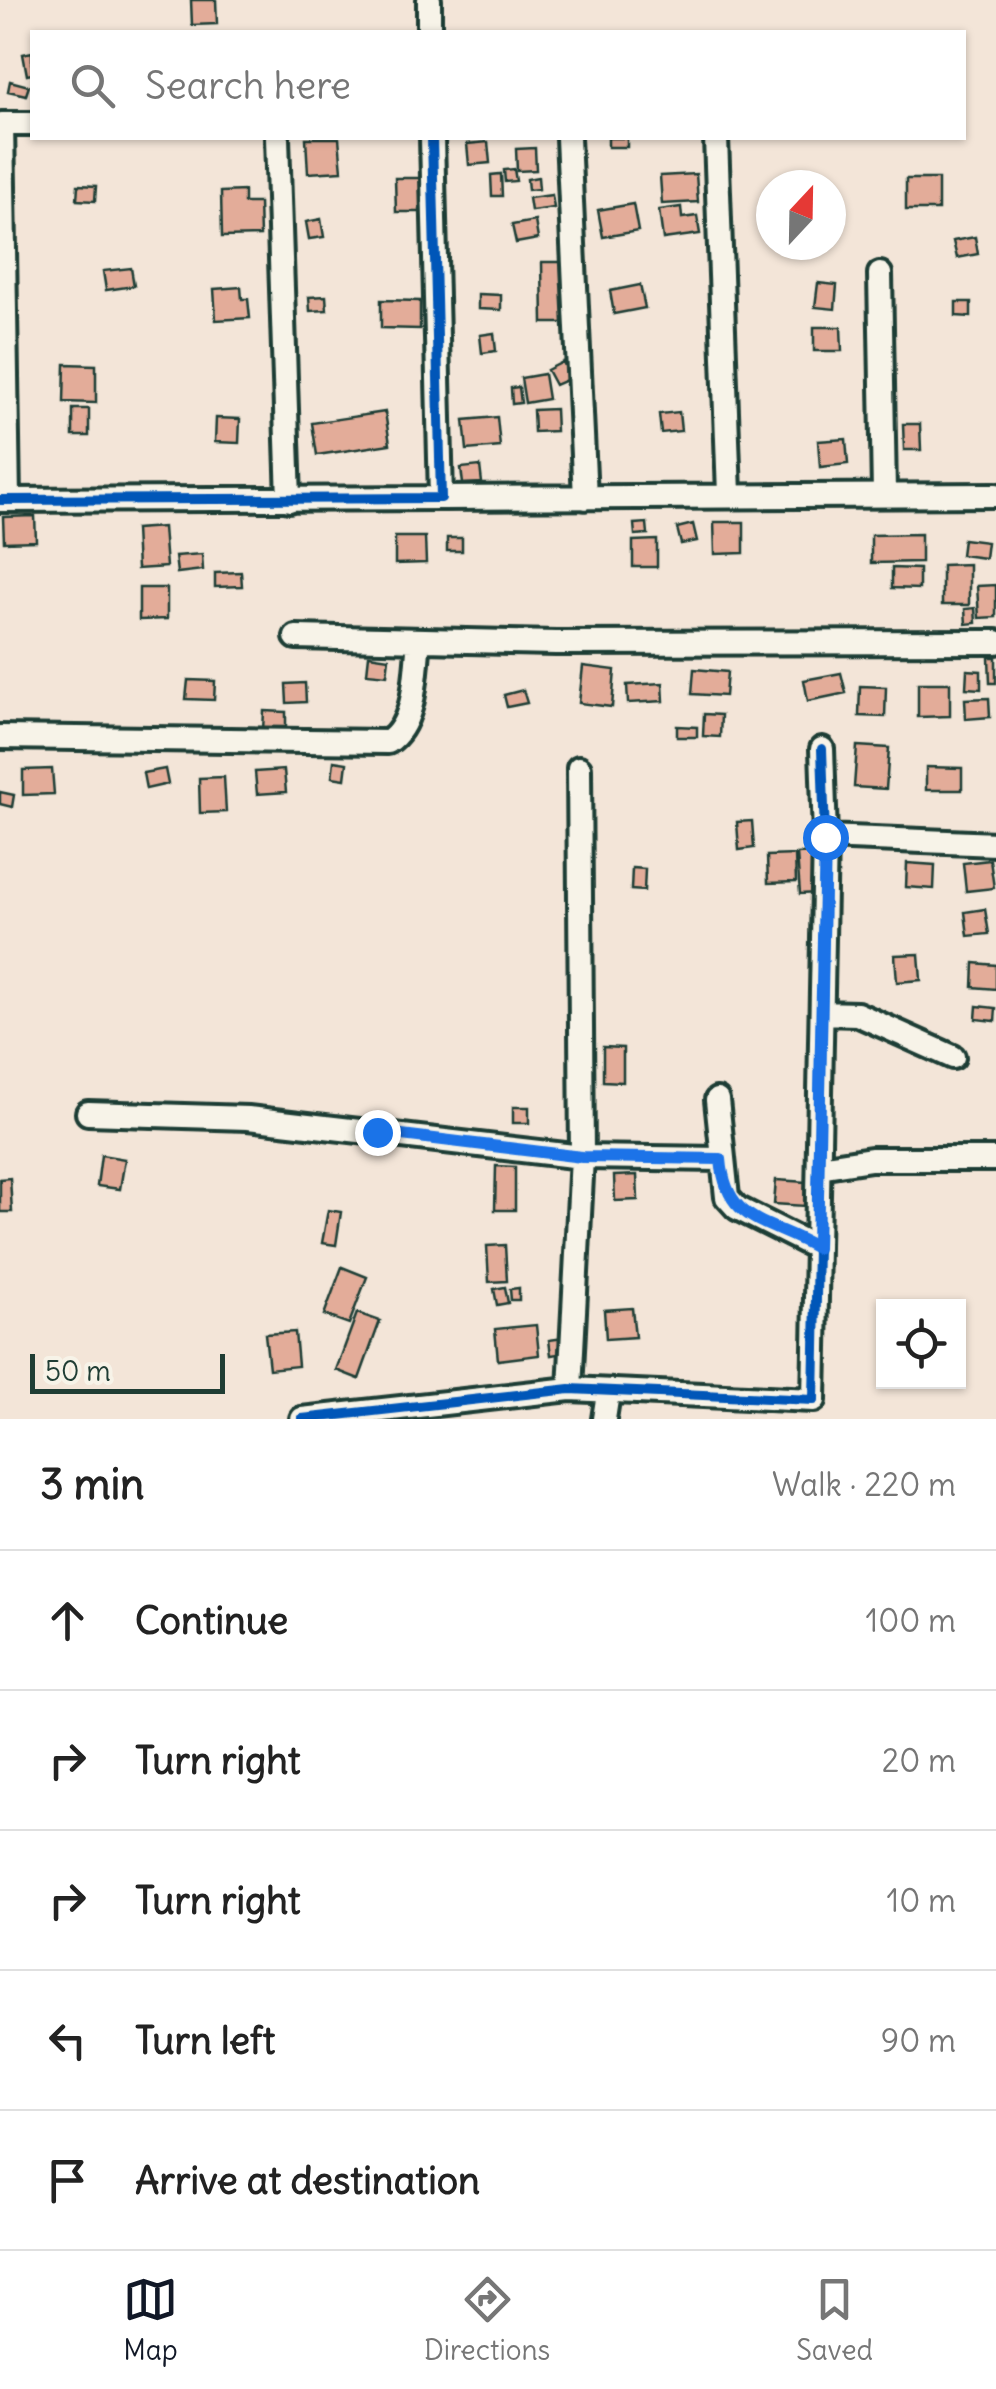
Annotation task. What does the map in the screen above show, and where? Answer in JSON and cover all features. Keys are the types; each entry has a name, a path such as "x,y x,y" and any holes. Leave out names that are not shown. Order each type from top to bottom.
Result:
{"street":[{"path":"429,0 429,30"},
{"path":"30,124 1,124 4,500 996,495"},
{"path":"277,140 289,500"},
{"path":"432,140 441,498"},
{"path":"568,140 585,498"},
{"path":"716,140 728,494"},
{"path":"880,274 884,493"},
{"path":"296,638 996,642"},
{"path":"0,738 388,742 398,736 408,714 419,640"},
{"path":"302,1419 570,1388 815,1410 825,837 822,749"},
{"path":"570,1388 582,1157 578,768"},
{"path":"825,837 996,844"},
{"path":"822,1013 857,1014 953,1057"},
{"path":"717,1100 727,1196 737,1208 817,1248"},
{"path":"88,1113 248,1118 582,1157 721,1159"},
{"path":"819,1167 871,1160 996,1159"},
{"path":"604,1419 608,1393"}],"building":[{"path":"191,0 216,0 217,24 192,25"},
{"path":"30,52 30,74 27,75 23,54"},
{"path":"10,81 29,86 26,95 8,91"},
{"path":"306,140 339,140 342,171 308,173"},
{"path":"608,140 627,140 627,147 608,147"},
{"path":"488,142 490,163 469,165 467,144"},
{"path":"535,148 536,170 517,171 516,149"},
{"path":"514,169 516,181 505,182 504,170"},
{"path":"501,174 502,196 492,196 491,175"},
{"path":"696,174 698,202 662,204 660,176"},
{"path":"538,177 539,189 528,190 527,179"},
{"path":"395,178 421,178 422,212 396,212"},
{"path":"906,179 938,179 938,210 906,210"},
{"path":"78,185 96,186 95,201 77,200"},
{"path":"244,191 244,203 259,203 260,236 222,237 221,192"},
{"path":"552,195 554,208 531,211 529,198"},
{"path":"633,204 638,231 603,237 598,210"},
{"path":"681,207 682,218 697,216 700,234 663,239 659,210"},
{"path":"321,219 324,237 309,239 306,222"},
{"path":"535,221 538,239 516,243 512,225"},
{"path":"975,237 978,254 957,258 953,241"},
{"path":"542,262 567,262 568,323 543,323"},
{"path":"131,268 134,286 106,290 103,271"},
{"path":"818,283 837,285 835,309 815,307"},
{"path":"640,285 645,308 614,314 610,291"},
{"path":"241,287 242,299 248,299 250,318 216,320 214,289"},
{"path":"478,294 501,295 501,310 478,309"},
{"path":"326,296 327,310 310,311 309,297"},
{"path":"381,300 420,301 420,329 381,328"},
{"path":"956,302 971,302 971,317 956,316"},
{"path":"814,327 841,327 842,351 814,351"},
{"path":"494,333 496,351 482,353 480,335"},
{"path":"563,362 571,378 555,385 547,370"},
{"path":"65,364 96,365 96,403 64,402"},
{"path":"544,374 548,399 525,403 521,378"},
{"path":"519,387 521,403 512,404 511,388"},
{"path":"73,409 89,409 89,436 73,436"},
{"path":"555,409 556,431 534,432 533,410"},
{"path":"385,412 390,444 317,455 312,423"},
{"path":"679,412 681,431 661,433 659,414"},
{"path":"497,417 500,447 467,450 464,420"},
{"path":"216,418 240,419 239,443 215,442"},
{"path":"903,424 920,424 921,450 904,450"},
{"path":"846,439 848,464 820,467 818,441"},
{"path":"480,466 482,483 463,484 461,468"},
{"path":"35,516 36,541 4,542 3,517"},
{"path":"714,522 744,522 744,553 715,554"},
{"path":"647,523 648,534 635,535 634,524"},
{"path":"693,524 697,541 681,544 677,528"},
{"path":"163,527 166,567 137,569 135,529"},
{"path":"921,534 921,562 871,563 871,535"},
{"path":"395,537 425,537 426,563 395,564"},
{"path":"447,538 462,538 462,551 447,551"},
{"path":"963,539 987,542 985,558 961,555"},
{"path":"657,540 657,567 633,567 633,541"},
{"path":"202,554 203,570 177,573 175,556"},
{"path":"969,564 969,605 942,605 942,565"},
{"path":"892,568 919,569 919,589 892,588"},
{"path":"241,572 242,586 215,587 215,573"},
{"path":"996,585 996,617 979,618 977,586"},
{"path":"139,588 167,588 167,619 139,620"},
{"path":"975,608 976,623 966,624 965,609"},
{"path":"369,655 389,658 387,675 367,673"},
{"path":"989,657 996,657 996,683 990,683"},
{"path":"583,666 615,670 612,707 579,703"},
{"path":"694,669 727,672 725,696 692,694"},
{"path":"967,670 981,671 981,689 966,688"},
{"path":"841,673 846,693 808,701 804,680"},
{"path":"188,680 215,681 214,700 186,699"},
{"path":"305,683 306,702 287,703 286,684"},
{"path":"663,683 664,701 628,703 627,685"},
{"path":"918,683 950,683 950,716 918,717"},
{"path":"860,686 886,687 885,717 859,716"},
{"path":"523,690 527,703 507,707 504,695"},
{"path":"989,698 990,717 966,719 965,699"},
{"path":"264,711 286,712 286,731 263,731"},
{"path":"704,714 721,715 720,737 703,736"},
{"path":"677,726 697,727 697,737 677,737"},
{"path":"857,746 889,748 886,789 854,787"},
{"path":"334,761 347,763 345,779 332,777"},
{"path":"926,767 962,768 962,790 926,790"},
{"path":"52,769 54,794 23,795 23,770"},
{"path":"165,769 168,784 146,789 143,773"},
{"path":"284,770 286,792 257,794 255,772"},
{"path":"224,777 226,812 200,813 199,778"},
{"path":"0,792 14,795 12,807 0,804"},
{"path":"752,821 754,848 739,850 737,822"},
{"path":"815,853 817,893 800,894 797,854"},
{"path":"795,855 796,882 768,883 767,856"},
{"path":"990,860 994,888 966,891 963,863"},
{"path":"907,863 935,865 934,889 906,887"},
{"path":"632,868 645,869 644,891 631,890"},
{"path":"985,909 989,934 968,936 965,912"},
{"path":"919,954 921,980 897,982 895,955"},
{"path":"974,963 996,965 996,989 973,987"},
{"path":"977,1006 996,1008 995,1021 976,1019"},
{"path":"603,1047 623,1048 623,1082 603,1081"},
{"path":"513,1107 529,1107 529,1123 513,1123"},
{"path":"101,1155 125,1159 120,1189 97,1186"},
{"path":"496,1166 515,1167 515,1210 495,1210"},
{"path":"637,1175 638,1200 615,1201 614,1176"},
{"path":"10,1178 12,1212 0,1212 0,1179"},
{"path":"776,1180 806,1182 805,1206 774,1204"},
{"path":"328,1210 341,1212 336,1245 322,1243"},
{"path":"505,1245 507,1281 489,1282 487,1246"},
{"path":"342,1267 367,1277 349,1324 324,1315"},
{"path":"505,1287 508,1303 497,1305 494,1289"},
{"path":"519,1288 519,1300 511,1300 510,1289"},
{"path":"632,1308 635,1337 606,1339 604,1310"},
{"path":"357,1313 380,1321 359,1379 336,1370"},
{"path":"536,1325 539,1355 498,1360 495,1329"},
{"path":"295,1332 298,1366 269,1369 265,1334"},
{"path":"564,1338 566,1353 551,1355 549,1340"}],"cycle path":[{"path":"0,500 441,498 432,140"},
{"path":"302,1419 570,1389 814,1400 825,837 822,749"}],"route":[{"path":"377,1132 582,1157 721,1159 727,1196 737,1208 817,1248 825,837"}]}
